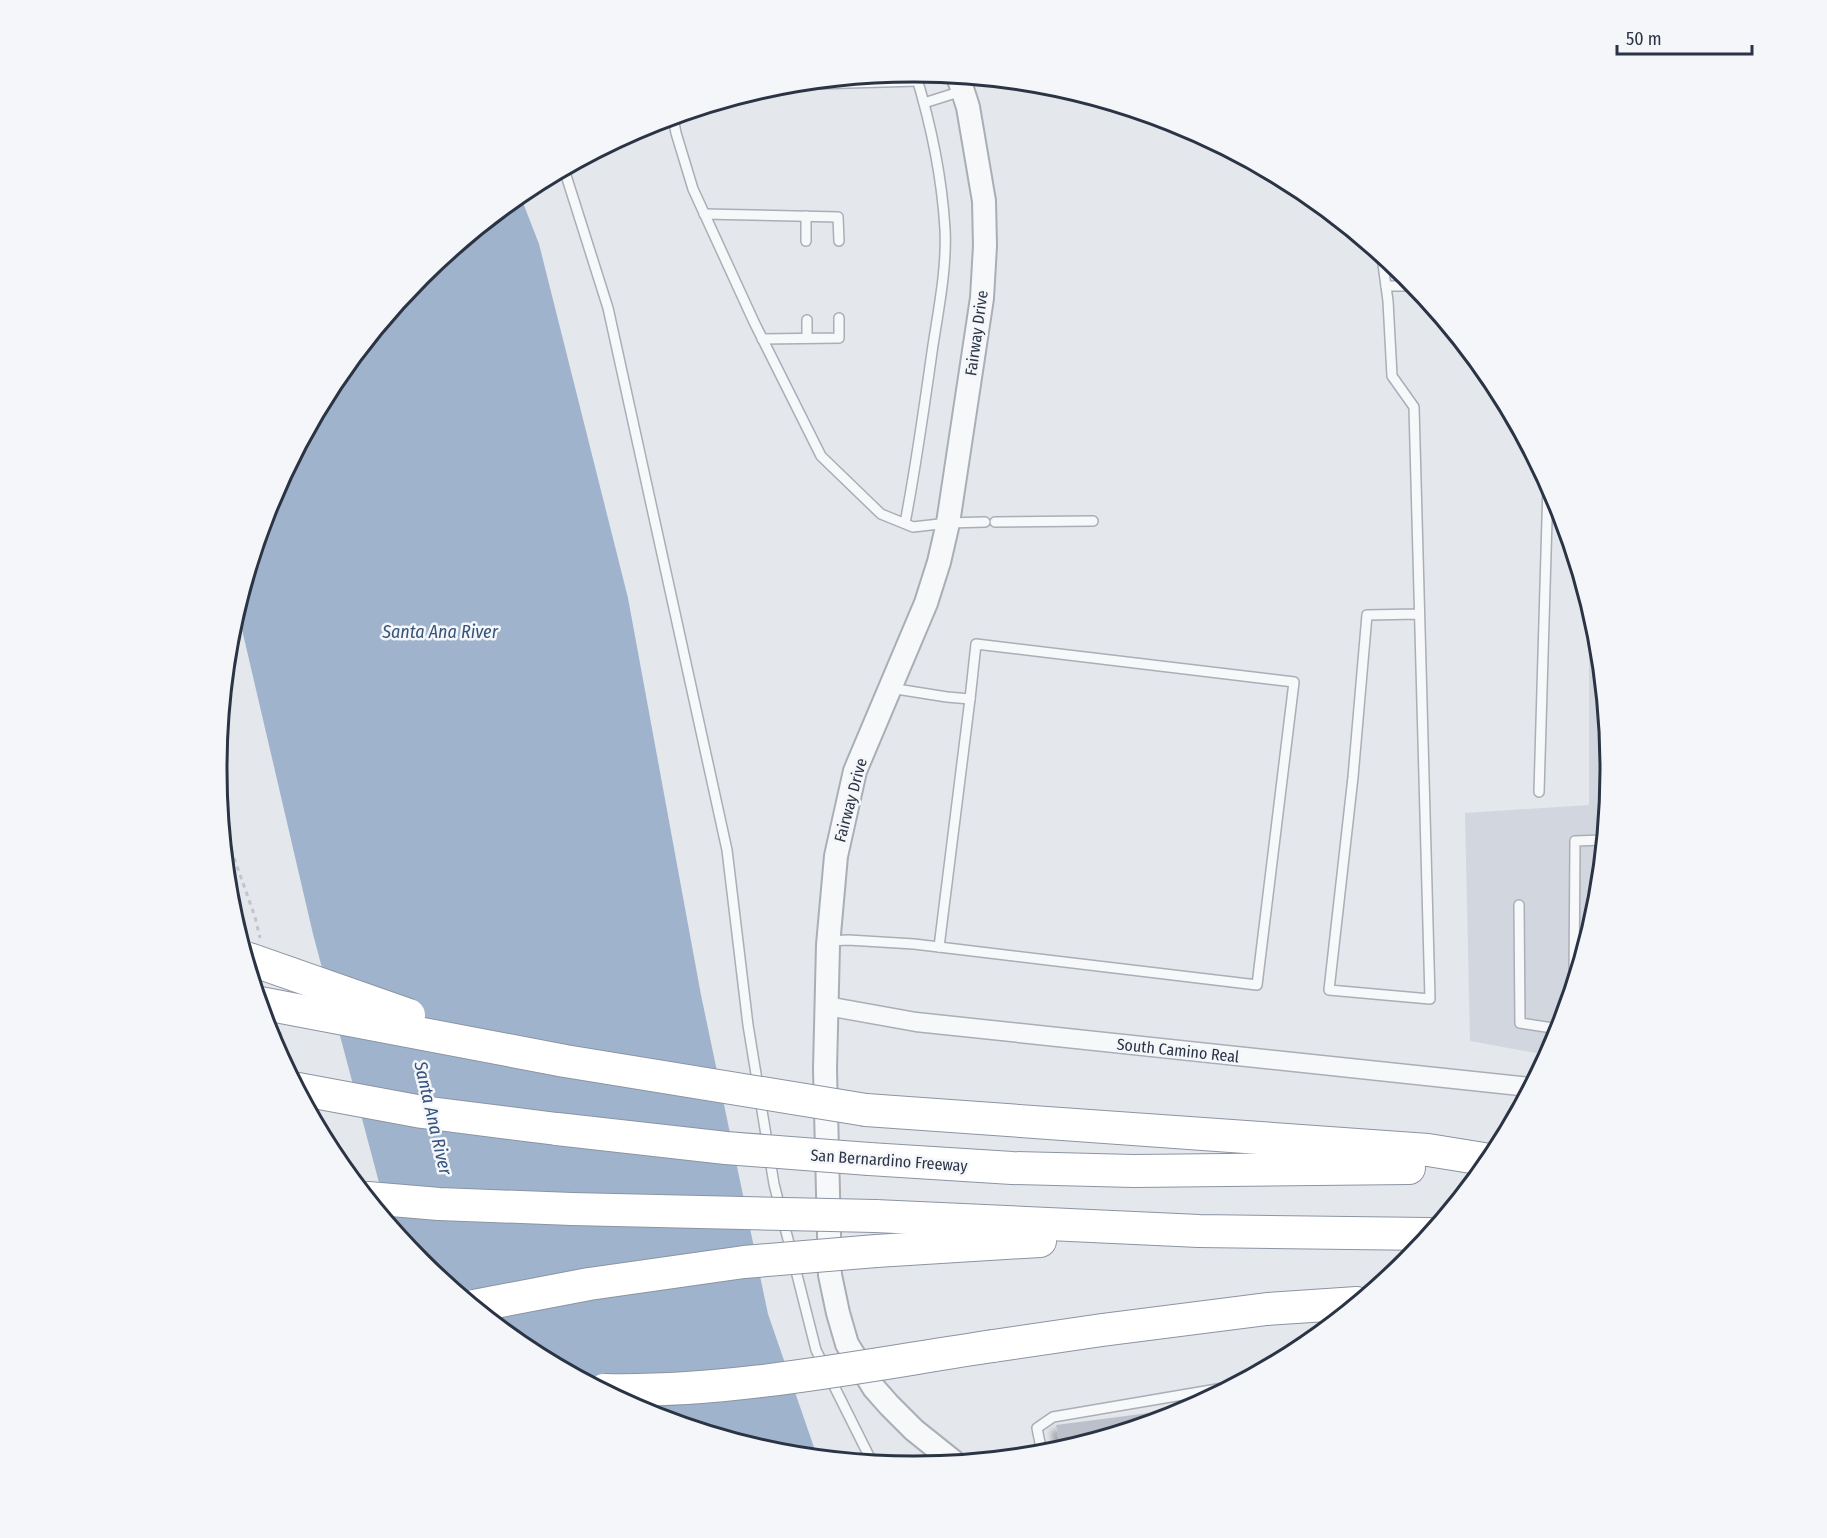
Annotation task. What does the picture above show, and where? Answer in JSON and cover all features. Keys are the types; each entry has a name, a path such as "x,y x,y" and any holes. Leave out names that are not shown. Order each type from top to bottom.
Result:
{"highway":[{"path":"254,961 395,1011 565,1061"},
{"path":"269,1005 565,1061 866,1110 1428,1150 1478,1158"},
{"name":"San Bernardino Freeway","path":"308,1091 422,1112 546,1128 726,1148 869,1159 1012,1168 1134,1171 1472,1167"},
{"path":"379,1199 439,1204 875,1216 1199,1231 1419,1234"},
{"path":"484,1304 589,1284 744,1262 876,1251 1199,1231"},
{"path":"621,1390 783,1378 1102,1329 1267,1309 1344,1303"}],"street":[{"name":"Fairway Drive","path":"945,1455 914,1430 874,1388 847,1344 830,1275 825,1069 828,941 836,856 855,771 926,603 939,562 948,523 982,298 985,246 982,192 968,107 961,84"},
{"name":"South Camino Real","path":"827,1006 916,1022 1522,1086"}],"lane":[{"path":"905,523 920,445 945,261 945,229 936,163 918,82"},
{"path":"924,103 961,84"},
{"path":"675,126 693,189 704,214 762,339 822,456 881,513 913,527 985,522"},
{"path":"566,176 608,308 727,850 748,1025 774,1184 816,1350 868,1454"},
{"path":"704,214 838,217 839,241"},
{"path":"806,216 806,241"},
{"path":"1384,270 1392,376 1414,407 1430,999 1329,990 1353,777 1367,615 1418,614"},
{"path":"1386,286 1401,286"},
{"path":"762,339 839,338 839,318"},
{"path":"807,320 807,339"},
{"path":"1539,792 1547,505"},
{"path":"995,522 1093,521"},
{"path":"828,941 848,940 939,947 1257,985 1294,682 976,644 939,947"},
{"path":"890,688 970,699"},
{"path":"1574,956 1575,841 1596,840"},
{"path":"1519,905 1520,1023 1550,1028"},
{"path":"1040,1443 1037,1428 1053,1417 1202,1392"}],"shaded area":[{"path":"1589,648 1599,724 1599,814 1587,903 1564,990 1538,1053 1470,1041 1465,813 1589,805"}],"water":[{"name":"Santa Ana River","path":"524,204 539,244 628,598 701,995 768,1314 814,1448 736,1432 693,1419 610,1385 532,1340 496,1314 428,1254 386,1208 313,934 242,628 250,591 279,506 298,465 319,426 369,351 397,316 428,284 461,253"}],"building":[{"path":"1150,1413 1091,1432 1058,1439 1056,1425"}]}
